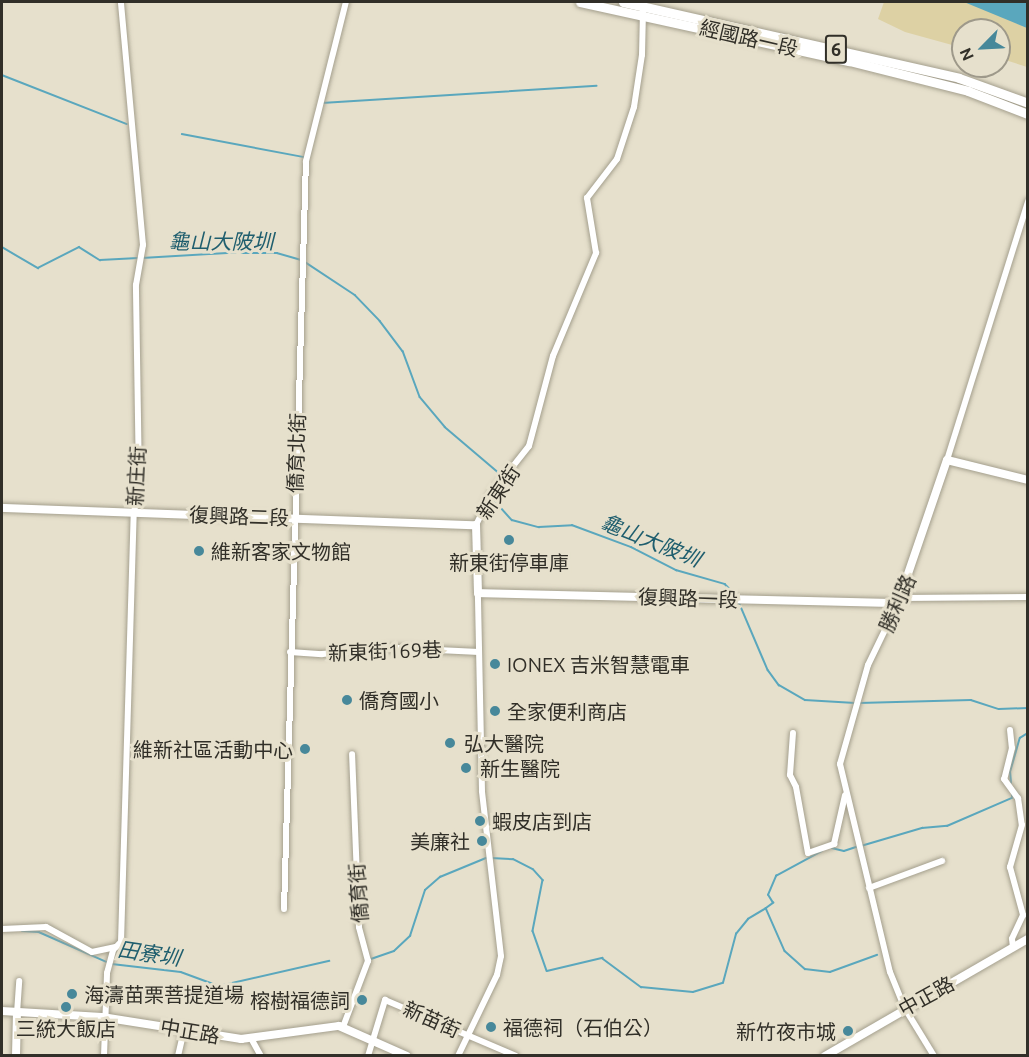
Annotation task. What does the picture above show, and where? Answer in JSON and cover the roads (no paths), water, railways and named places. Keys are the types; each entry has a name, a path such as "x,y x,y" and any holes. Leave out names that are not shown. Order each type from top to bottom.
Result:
{"main road":[{"name":"6","path":"580,2 642,6"},
{"name":"6","path":"623,2 642,6"},
{"name":"經國路一段","path":"642,6 959,78 1028,103"},
{"name":"經國路一段","path":"642,6 957,88 1028,114"}],"street":[{"name":"新庄街","path":"104,1056 107,1018 106,973 114,948 121,942 134,513 139,483 136,285 143,245 121,2"},
{"name":"僑育北街","path":"284,909 306,160 346,2"},
{"name":"新東街","path":"458,1056 497,975 501,956 482,791 476,525 491,494 529,446 553,357 596,253 587,198 617,159 634,107 642,6"},
{"name":"勝利路","path":"934,1056 904,1007 890,972 840,764 844,739 868,665 900,601 1028,201"},
{"path":"947,460 1028,480"},
{"name":"復興路二段","path":"2,508 476,525"},
{"name":"復興路一段","path":"478,594 900,601"},
{"path":"900,601 1028,597"},
{"name":"新東街169巷","path":"290,652 322,654 397,648 478,652"},
{"path":"1011,730 1012,748 1004,778 1011,788 1022,825 1010,867 1023,915 1012,939 1013,947"},
{"path":"793,733 790,775 796,787 808,853 834,844 846,791"},
{"name":"僑育街","path":"344,1027 368,961 359,927 352,754"},
{"path":"869,888 942,861"},
{"path":"2,929 46,927 92,951 114,948"},
{"name":"中正路","path":"825,1056 904,1007 1028,939"},
{"path":"16,1056 19,981"},
{"name":"新苗街","path":"370,1038 385,1000 516,1056"},
{"name":"中正路","path":"2,1011 107,1018 252,1040 344,1027"},
{"path":"344,1027 407,1056"},
{"path":"178,1056 184,1029"},
{"path":"368,1056 370,1038"},
{"path":"252,1040 261,1056"}],"water":[{"path":"964,2 1027,2 1027,28 1011,21 1011,18 1003,18"}],"waterway":[{"path":"2,75 127,124"},
{"path":"322,103 596,86"},
{"path":"182,134 304,157"},
{"name":"龜山大陂圳","path":"2,247 38,268 79,247 100,260 138,258"},
{"name":"龜山大陂圳","path":"142,258 227,253 277,253 301,260"},
{"name":"龜山大陂圳","path":"305,262 355,295 380,321 403,351 420,397 445,427 499,473"},
{"name":"龜山大陂圳","path":"494,500 512,520 539,527 572,525 631,547 676,570 725,584 736,595"},
{"name":"龜山大陂圳","path":"739,602 768,670 779,685 805,700 855,703"},
{"name":"龜山大陂圳","path":"859,703 971,700 999,709 1028,708"},
{"name":"龜山大陂圳","path":"1011,783 1010,772 1020,738 1028,733"},
{"name":"龜山大陂圳","path":"861,846 922,828 947,826 1012,798 1012,794"},
{"name":"龜山大陂圳","path":"832,848 844,851 856,847"},
{"name":"龜山大陂圳","path":"766,908 773,903 768,895 776,876 822,851"},
{"name":"田寮圳","path":"371,959 394,951 410,936 425,890 440,877 486,858"},
{"name":"田寮圳","path":"491,858 513,859 533,869 543,880 533,931 547,971 602,958 641,987 693,992 723,983 736,934 748,919 766,908 785,951 805,969 830,972 877,955"},
{"name":"田寮圳","path":"22,931 39,932 107,962"},
{"name":"田寮圳","path":"112,964 181,972 219,986 329,961"}],"place":[{"name":"新東街停車庫","path":"509,540"},
{"name":"維新客家文物館","path":"199,551"},
{"name":"IONEX 吉米智慧電車","path":"495,664"},
{"name":"僑育國小","path":"347,700"},
{"name":"全家便利商店","path":"495,711"},
{"name":"弘大醫院","path":"450,743"},
{"name":"維新社區活動中心","path":"305,749"},
{"name":"新生醫院","path":"466,768"},
{"name":"蝦皮店到店","path":"480,821"},
{"name":"美廉社","path":"482,841"},
{"name":"海濤苗栗菩提道場","path":"72,994"},
{"name":"榕樹福德詞","path":"362,1000"},
{"name":"三統大飯店","path":"66,1007"},
{"name":"福德祠（石伯公）","path":"491,1027"},
{"name":"新竹夜市城","path":"848,1031"}]}
